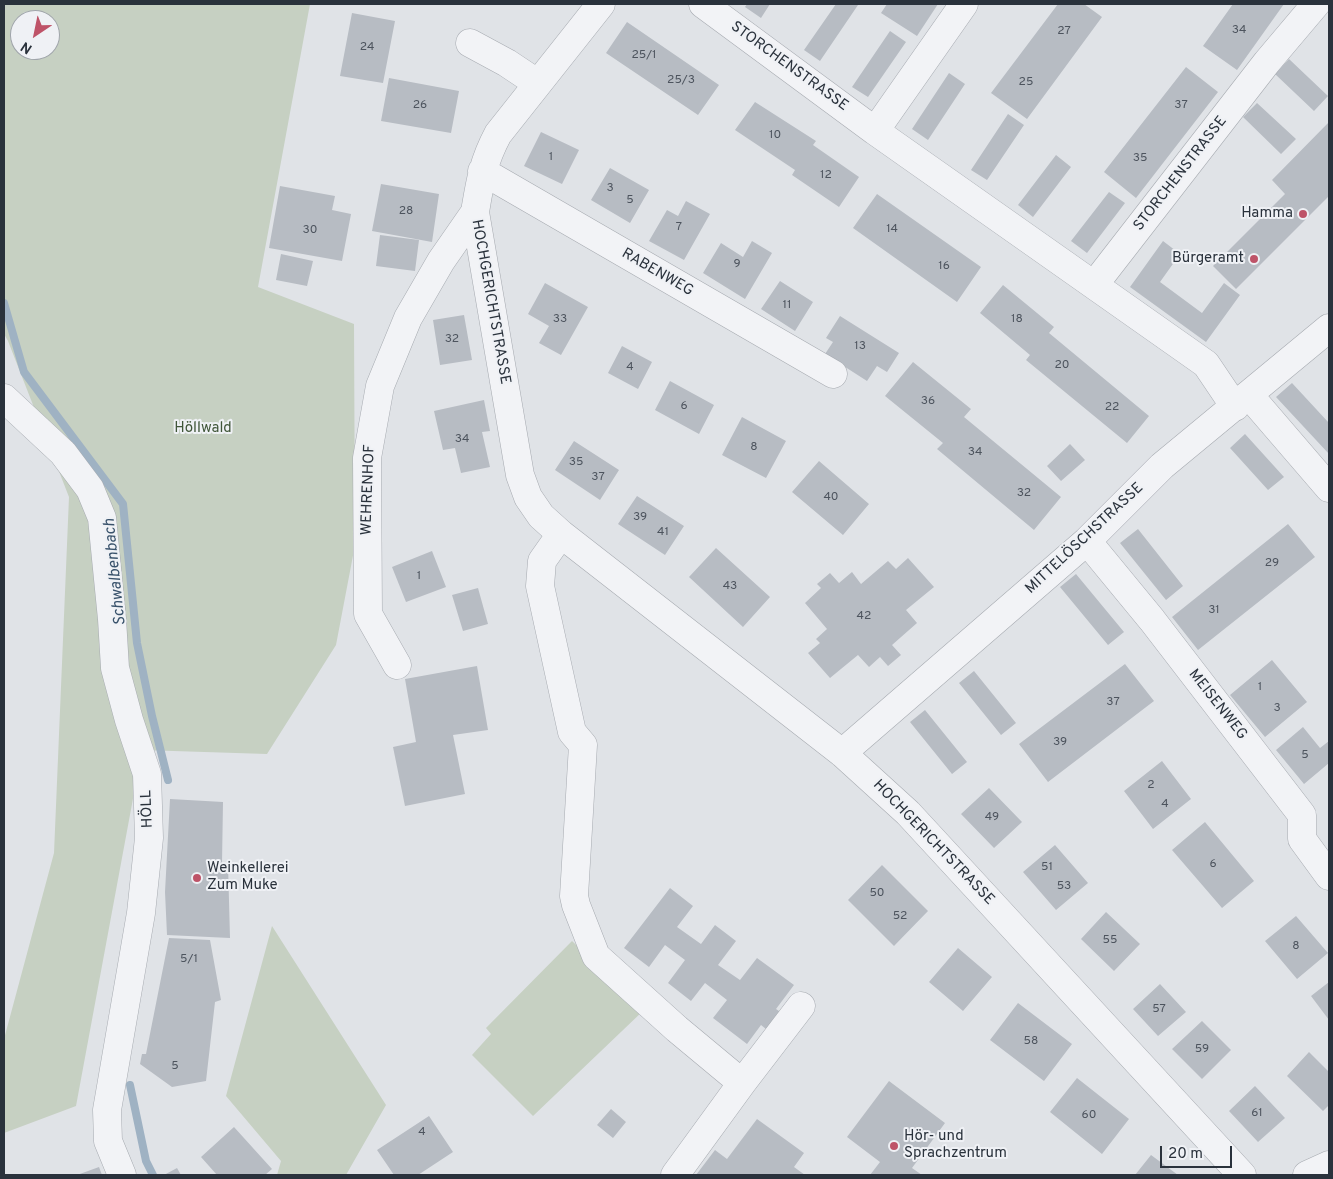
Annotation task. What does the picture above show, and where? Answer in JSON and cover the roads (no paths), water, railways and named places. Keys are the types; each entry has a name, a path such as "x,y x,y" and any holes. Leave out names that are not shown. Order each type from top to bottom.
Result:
{"street":[{"name":"HOCHGERICHTSTRASSE","path":"601,4 498,134 489,151 482,171 475,212 520,475 528,498 541,516 561,534 842,752 908,813 1242,1175"},
{"name":"STORCHENSTRASSE","path":"703,4 875,130 1206,364 1329,488"},
{"path":"875,130 964,4"},
{"name":"STORCHENSTRASSE","path":"1094,286 1267,62 1316,4"},
{"path":"470,43 507,63 537,83"},
{"name":"RABENWEG","path":"482,171 833,374"},
{"name":"WEHRENHOF","path":"397,665 368,614 367,458 380,386 408,318 441,262 475,212"},
{"name":"MITTELÖSCHSTRASSE","path":"842,752 1087,541 1162,466 1329,328"},
{"name":"HÖLL","path":"4,398 63,453 90,489 102,518 115,668 129,720 147,774 149,838 141,913 107,1110 108,1141 122,1175"},
{"path":"561,534 542,561 540,586 572,732 583,745 574,896 576,905 596,956 677,1029 742,1083"},
{"name":"MEISENWEG","path":"1087,541 1152,620 1302,815 1302,839 1329,876"},
{"path":"675,1175 801,1006"},
{"path":"1307,1175 1329,1165"}],"waterway":[{"name":"Schwalbenbach","path":"4,303 24,372 123,504 137,643 168,780"},
{"name":"Schwalbenbach","path":"130,1085 146,1161 153,1175"}],"place":[{"name":"Hamma","path":"1303,214"},
{"name":"Bürgeramt","path":"1254,259"},
{"name":"Weinkellerei Zum Muke","path":"197,878"},
{"name":"Hör- und Sprachzentrum","path":"894,1146"}],"park label":[{"name":"Höllwald","path":"203,429"}]}
